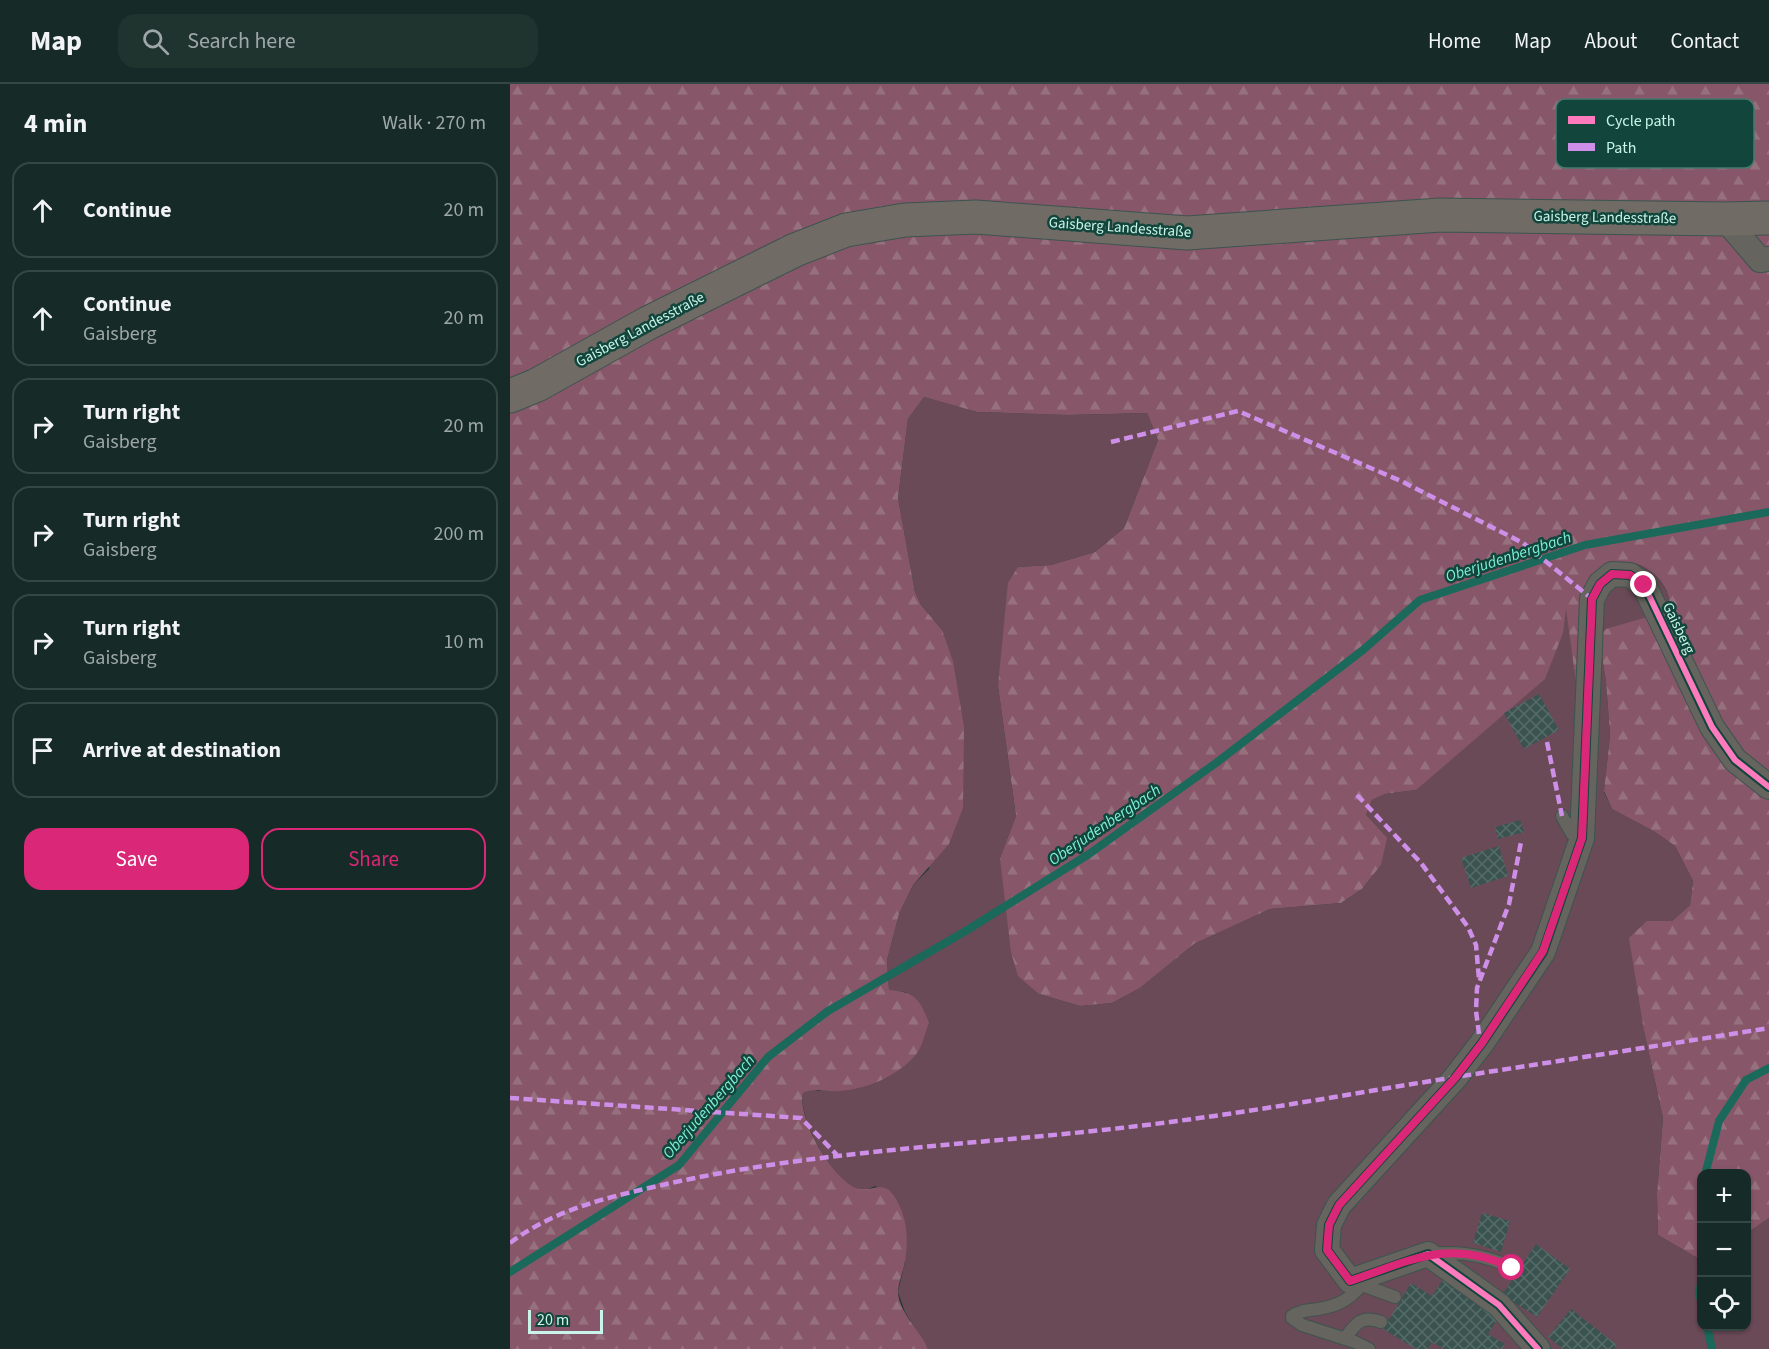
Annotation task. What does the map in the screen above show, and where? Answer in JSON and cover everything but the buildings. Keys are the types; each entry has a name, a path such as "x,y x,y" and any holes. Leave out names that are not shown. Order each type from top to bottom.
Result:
{"main road":[{"name":"Gaisberg Landesstraße","path":"510,396 537,385 648,323 795,250 846,230 904,220 976,216 1187,233 1440,214 1769,218"}],"street":[{"path":"1725,219 1760,260 1769,259"},
{"name":"Gaisberg","path":"1356,1283 1327,1250 1329,1225 1339,1205 1455,1078 1543,951 1582,838 1592,599 1600,584 1612,574 1630,575 1644,585 1712,727 1735,760 1769,787"},
{"path":"1356,1283 1428,1254 1498,1305 1538,1349"}],"lane":[{"path":"1562,816 1572,834 1582,838"},
{"path":"1428,1254 1454,1252 1472,1254 1492,1259 1512,1268"},
{"path":"1369,1349 1345,1338 1295,1322 1292,1316 1298,1312 1321,1309 1343,1302 1355,1293 1356,1283 1395,1297"},
{"path":"1345,1338 1357,1323 1364,1319 1381,1322"}],"shaded area":[{"path":"924,397 977,412 1068,415 1147,413 1158,440 1124,528 1095,552 1051,565 1018,567 998,686 1016,816 1000,858 1039,994 1080,1006 1112,1003 1140,988 1194,944 1270,909 1341,903 1362,889 1381,865 1366,815 1372,800 1385,794 1416,790 1566,605 1580,713 1581,608 1609,566 1621,562 1632,563 1641,566 1657,578 1668,594 1668,611 1599,638 1606,682 1610,735 1604,792 1612,809 1655,832 1675,846 1693,881 1690,905 1672,921 1647,921 1644,1031 1663,1118 1657,1193 1658,1235 1697,1258 1697,1331 1751,1331 1751,1230 1769,1218 1769,1349 928,1349 905,1312 898,1292 905,1262 876,1186 862,1190 841,1178 820,1150 806,1118 803,1104 803,1093 810,1089 820,1091 906,992 889,991 887,960 899,914 913,885 929,869 942,630 921,605 915,592 898,498 908,419"}],"green space":[{"path":"510,84 1769,84 1769,1218 1751,1230 1751,1169 1697,1169 1697,1258 1658,1235 1657,1193 1663,1118 1644,1031 1629,938 1647,921 1672,921 1690,905 1693,881 1675,846 1655,832 1612,809 1604,791 1610,735 1606,682 1599,638 1606,629 1668,611 1668,593 1657,577 1632,563 1621,562 1609,566 1580,713 1566,609 1563,633 1545,679 1416,790 1385,794 1372,800 1366,815 1387,838 1381,865 1362,889 1341,903 1270,909 1194,944 1140,988 1112,1003 1080,1006 1039,994 1018,976 1011,952 1000,858 1016,816 998,686 1008,583 1018,567 1051,565 1095,552 1124,528 1158,440 1147,413 1068,415 977,412 924,397 908,419 898,498 915,592 921,605 942,630 953,661 964,727 963,808 949,844 913,885 899,914 887,960 889,990 905,993 915,998 923,1008 929,1023 917,1053 892,1075 850,1090 807,1091 803,1093 803,1104 811,1132 837,1173 856,1188 882,1187 891,1192 896,1199 903,1215 907,1240 906,1258 898,1293 902,1308 928,1349 510,1349"}],"waterway":[{"name":"Oberjudenbergbach","path":"510,1272 679,1165 768,1057 828,1011 964,932 1089,854 1216,763 1363,650 1420,600 1585,545 1769,512"},
{"path":"1707,1169 1719,1121 1746,1080 1769,1068"},
{"path":"1708,1331 1712,1349"}],"marked path":[{"path":"1111,442 1238,411 1401,481 1523,543 1592,599"},
{"path":"1547,742 1562,816"},
{"path":"1357,795 1421,863 1468,927 1476,945 1479,979"},
{"path":"1479,1034 1476,1011 1477,988 1509,904 1521,842"},
{"path":"510,1243 547,1220 587,1204 671,1183 733,1171 795,1161 1199,1118 1769,1028"},
{"path":"510,1098 801,1118 837,1155"}],"cycle path":[{"path":"1538,1349 1499,1305 1428,1254 1350,1281 1327,1250 1329,1225 1339,1205 1455,1078 1482,1043 1543,952 1582,838 1592,599 1600,584 1612,574 1630,575 1644,585 1712,727 1735,760 1769,787"}],"route":[{"path":"1512,1268 1492,1259 1472,1254 1454,1252 1428,1254 1350,1281 1327,1250 1329,1225 1339,1205 1455,1078 1515,997 1543,951 1582,838 1592,599 1600,584 1612,574 1630,575 1644,585"}]}
